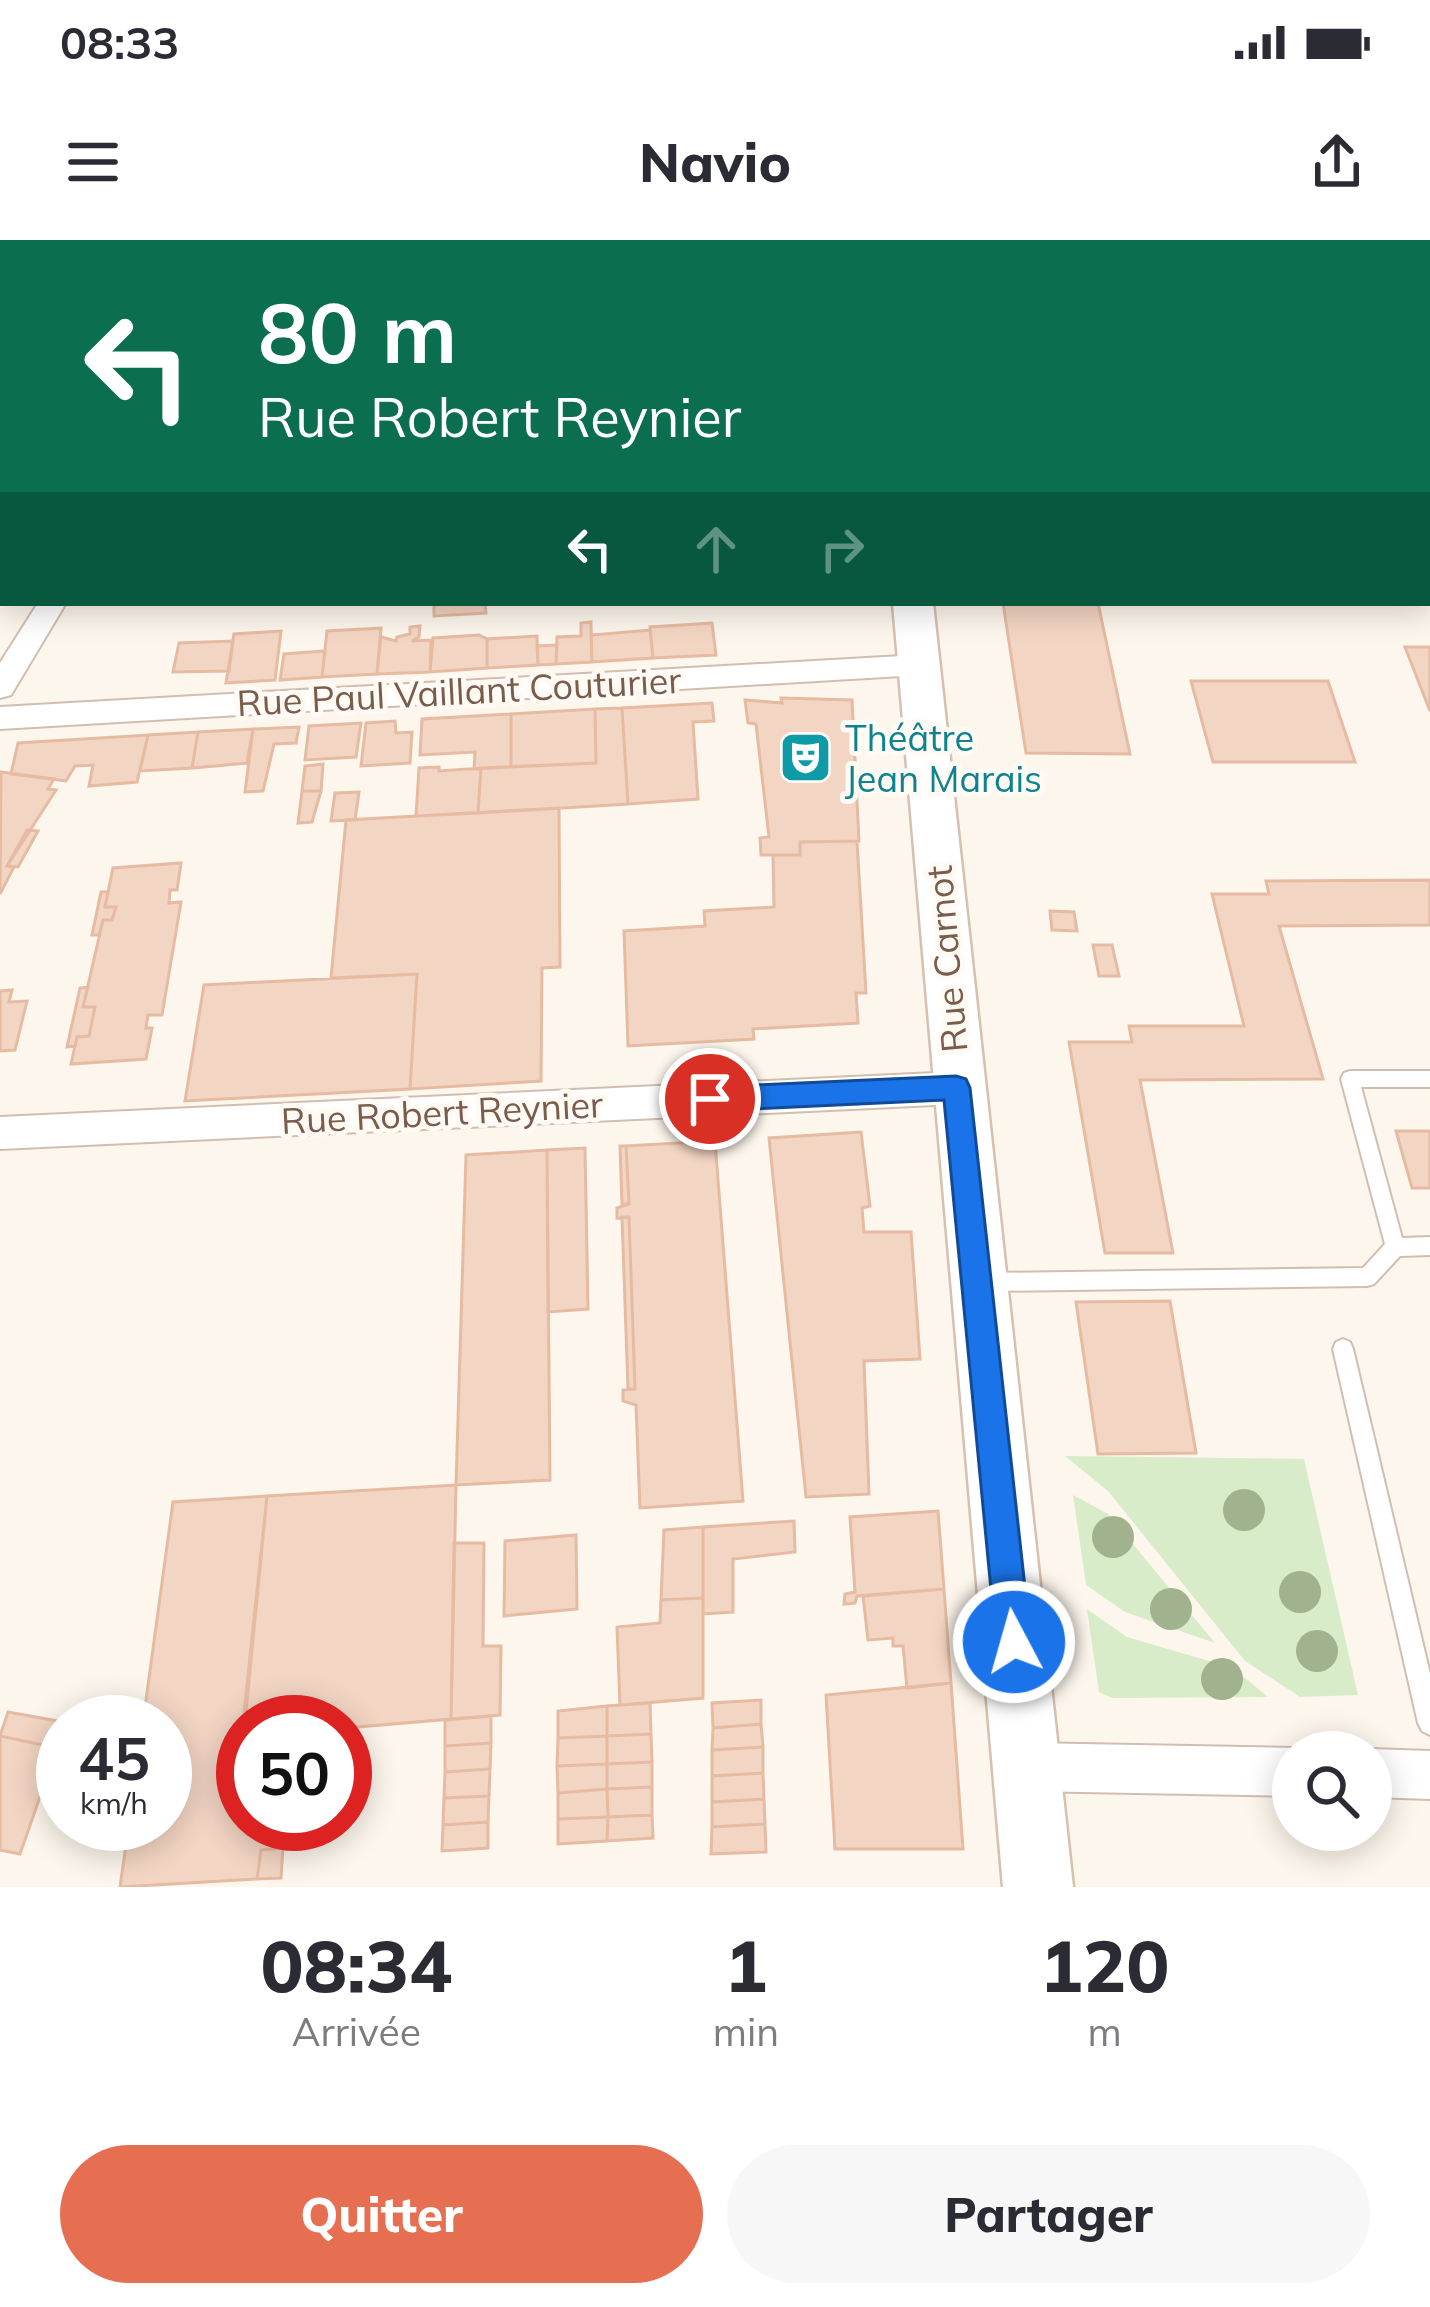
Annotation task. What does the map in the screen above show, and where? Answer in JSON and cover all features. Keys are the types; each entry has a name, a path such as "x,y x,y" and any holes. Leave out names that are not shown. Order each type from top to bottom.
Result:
{"main road":[{"name":"Rue Carnot","path":"913,606 956,1088 1038,1887"}],"street":[{"path":"0,687 50,606"},
{"name":"Rue Paul Vaillant Couturier","path":"0,718 919,665"},
{"name":"Rue Robert Reynier","path":"0,1133 956,1088"},
{"path":"1027,1767 1272,1772"},
{"path":"1392,1773 1430,1774"}],"lane":[{"path":"1395,1246 1349,1079 1430,1078"},
{"path":"977,1282 1367,1277 1395,1246 1430,1246"},
{"path":"1343,1349 1430,1723"}],"green space":[{"path":"1065,1456 1304,1459 1358,1695 1300,1697 1245,1661 1108,1491"},
{"path":"1073,1495 1108,1514 1215,1643 1125,1612 1086,1585"},
{"path":"1087,1609 1127,1637 1233,1668 1268,1697 1112,1698 1099,1692"}],"building":[{"path":"434,606 485,606 486,613 434,616"},
{"path":"1003,606 1099,606 1130,754 1026,753"},
{"path":"591,622 592,662 556,664 557,637 581,636 581,623"},
{"path":"712,623 716,655 653,658 650,627"},
{"path":"420,626 419,637 412,641 431,640 430,672 377,674 381,637 396,641 410,634 410,627"},
{"path":"381,628 377,674 322,677 327,631"},
{"path":"650,630 653,658 592,662 591,635"},
{"path":"281,631 275,680 226,683 234,634"},
{"path":"479,635 487,639 487,668 430,672 433,638"},
{"path":"537,636 538,665 487,668 487,639"},
{"path":"233,641 229,671 173,672 179,643"},
{"path":"557,645 556,664 538,665 537,646"},
{"path":"1405,647 1430,647 1430,711"},
{"path":"325,651 322,677 280,680 284,654"},
{"path":"1191,681 1328,681 1355,762 1213,762"},
{"name":"Théâtre Jean Marais","path":"781,698 852,700 859,841 800,842 800,855 761,855 760,838 769,837 756,724 748,723 745,700 782,703"},
{"path":"712,703 714,721 693,722 698,799 628,804 622,708"},
{"path":"622,708 628,804 478,813 481,768 596,763 595,709"},
{"path":"595,709 596,763 511,767 511,714"},
{"path":"511,714 511,767 474,769 475,752 420,755 422,719"},
{"path":"395,721 396,733 412,732 410,763 361,766 366,723"},
{"path":"361,723 356,757 305,760 309,726"},
{"path":"299,727 296,743 274,744 263,791 245,792 253,729"},
{"path":"253,729 247,763 192,768 198,732"},
{"path":"198,732 192,768 140,771 148,735"},
{"path":"148,735 137,782 89,786 93,765 75,766 66,781 11,774 18,743"},
{"path":"323,764 321,791 302,791 305,766"},
{"path":"439,767 439,771 481,768 478,813 416,816 419,768"},
{"path":"1,772 54,779 48,789 56,790 7,866 14,867 0,894"},
{"path":"302,791 321,791 312,822 298,823"},
{"path":"359,792 355,820 331,821 335,793"},
{"path":"559,808 560,967 542,968 541,1081 410,1089 417,974 331,978 346,820"},
{"path":"27,830 38,831 18,867 7,866"},
{"path":"857,841 866,993 856,993 858,1023 753,1029 754,1039 628,1046 624,931 705,926 704,911 774,907 773,855 800,855 800,842"},
{"path":"181,863 177,890 170,890 169,903 181,902 162,1015 148,1015 146,1028 152,1028 146,1059 71,1064 77,1037 89,1036 95,1007 83,1007 103,920 112,920 116,907 105,907 113,868"},
{"path":"1430,880 1430,925 1279,926 1323,1079 1140,1080 1173,1253 1105,1253 1069,1042 1132,1042 1129,1026 1244,1026 1212,894 1269,894 1266,881"},
{"path":"101,892 108,892 105,907 116,907 112,920 103,920 99,935 92,935"},
{"path":"1050,911 1074,912 1077,931 1052,930"},
{"path":"1093,945 1112,945 1119,976 1099,976"},
{"path":"417,974 410,1089 185,1101 204,985"},
{"path":"88,987 83,1007 95,1007 89,1036 77,1037 75,1046 67,1047 80,988"},
{"path":"12,990 9,1002 27,1001 15,1050 0,1051 0,991"},
{"path":"1396,1131 1430,1131 1430,1188 1412,1188"},
{"path":"861,1132 870,1206 862,1208 864,1232 911,1232 920,1359 864,1361 869,1494 806,1497 769,1138"},
{"path":"715,1141 743,1501 640,1508 636,1405 623,1401 623,1390 635,1389 629,1217 617,1218 617,1208 629,1204 626,1146"},
{"path":"620,1146 626,1146 629,1204 622,1204"},
{"path":"585,1148 588,1309 548,1312 547,1150"},
{"path":"547,1150 550,1480 456,1485 466,1155"},
{"path":"622,1217 629,1217 635,1389 628,1389"},
{"path":"1170,1301 1196,1453 1098,1454 1076,1302"},
{"path":"456,1485 451,1719 372,1726 372,1695 248,1695 267,1496"},
{"path":"267,1496 246,1695 216,1695 216,1851 261,1851 257,1879 120,1887 125,1851 192,1851 192,1695 147,1695 173,1502"},
{"path":"938,1511 944,1589 857,1596 855,1603 844,1604 845,1594 855,1592 850,1517"},
{"path":"794,1521 795,1552 733,1559 733,1612 703,1614 703,1527"},
{"path":"703,1527 703,1598 661,1600 664,1530"},
{"path":"576,1535 577,1609 504,1616 505,1541"},
{"path":"454,1543 484,1543 483,1646 501,1646 500,1715 451,1719"},
{"path":"944,1589 951,1683 907,1688 903,1646 893,1646 893,1638 868,1640 863,1596"},
{"path":"703,1598 703,1698 620,1705 617,1627 660,1623 661,1600"},
{"path":"951,1683 963,1849 835,1849 826,1695"},
{"path":"761,1700 761,1724 713,1728 712,1703"},
{"path":"650,1703 651,1734 607,1736 607,1706"},
{"path":"607,1706 607,1736 558,1738 558,1711"},
{"path":"8,1712 36,1717 36,1744 0,1736"},
{"path":"491,1716 491,1743 445,1746 445,1720"},
{"path":"761,1724 763,1747 712,1750 713,1728"},
{"path":"651,1734 652,1762 607,1764 607,1736"},
{"path":"0,1736 36,1744 36,1808 20,1854 0,1850"},
{"path":"607,1736 607,1764 557,1766 558,1738"},
{"path":"491,1743 490,1769 445,1772 445,1746"},
{"path":"763,1747 763,1773 712,1776 712,1750"},
{"path":"652,1762 652,1787 607,1789 607,1764"},
{"path":"607,1764 607,1789 558,1793 557,1766"},
{"path":"490,1769 489,1796 444,1798 445,1772"},
{"path":"763,1773 764,1799 712,1802 712,1776"},
{"path":"652,1787 652,1815 608,1817 607,1789"},
{"path":"607,1789 608,1817 558,1819 558,1793"},
{"path":"489,1796 488,1822 443,1825 444,1798"},
{"path":"764,1799 765,1824 712,1827 712,1802"},
{"path":"652,1815 653,1838 607,1841 608,1817"},
{"path":"608,1817 607,1841 558,1844 558,1819"},
{"path":"488,1822 488,1848 442,1851 443,1825"},
{"path":"765,1824 766,1852 711,1854 712,1827"},
{"path":"261,1851 283,1851 281,1878 257,1879"}],"place":[{"name":"Théâtre Jean Marais","path":"806,758"}],"route":[{"path":"710,1099 956,1088 1014,1642"}]}
